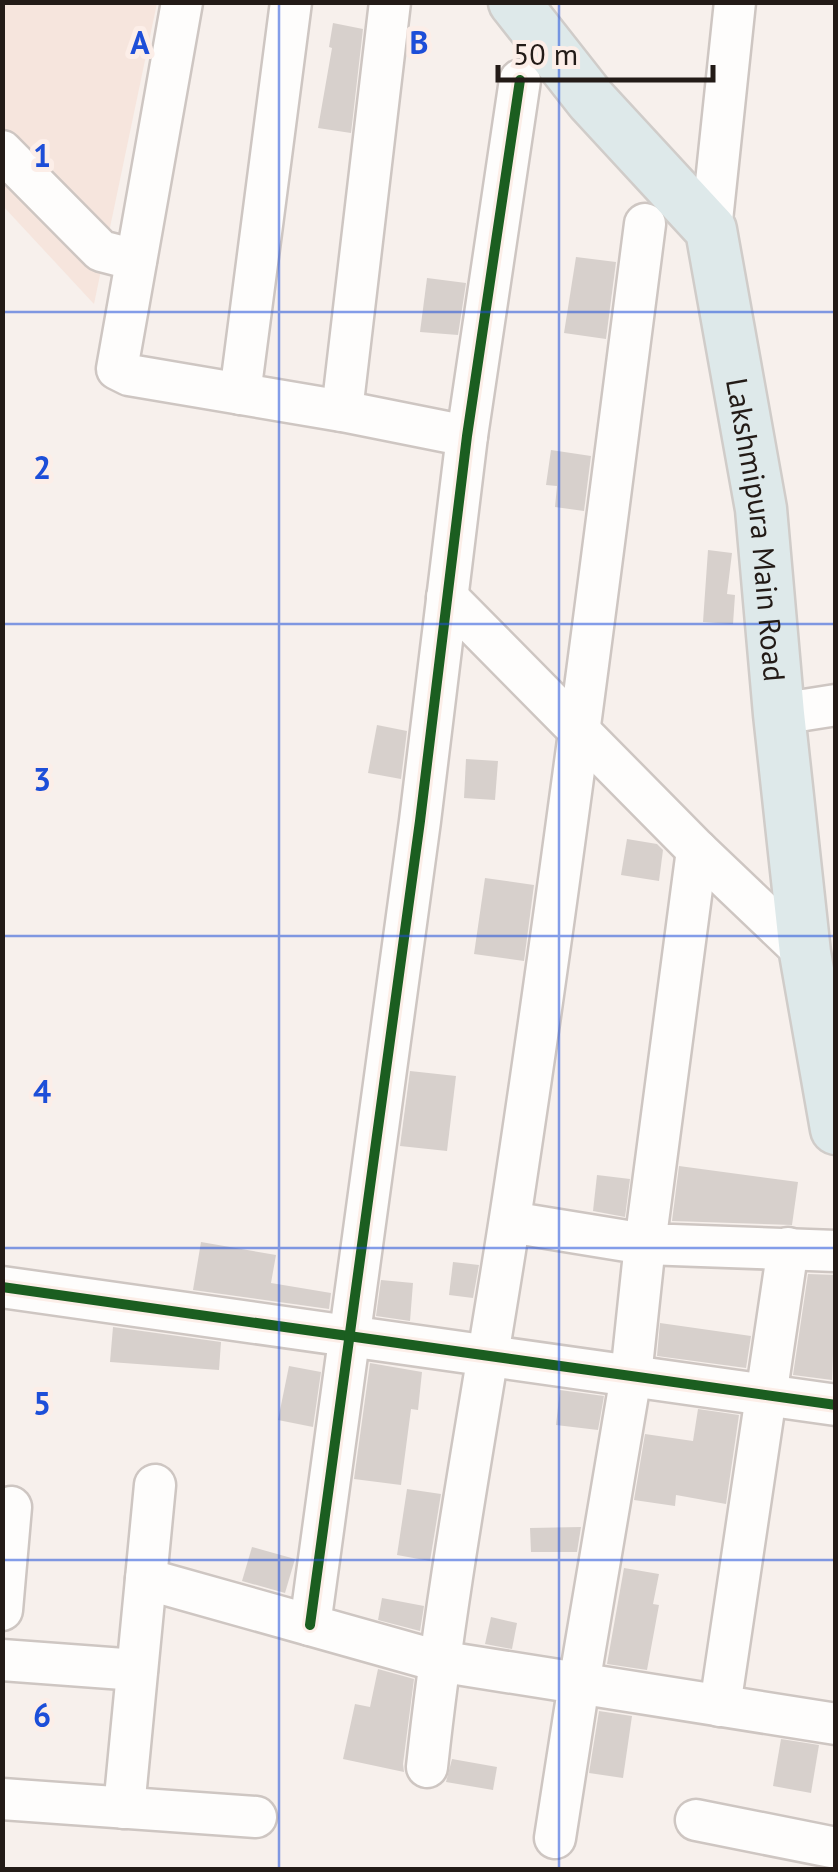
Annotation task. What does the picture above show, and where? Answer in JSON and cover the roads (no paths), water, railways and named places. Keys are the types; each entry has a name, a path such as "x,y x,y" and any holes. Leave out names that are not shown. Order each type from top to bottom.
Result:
{"main road":[{"path":"514,2 591,100 712,230"},
{"name":"Lakshmipura Main Road","path":"712,230 762,508 779,714 806,953 828,1047 836,1129"}],"street":[{"path":"182,2 118,369 129,376 467,436"},
{"path":"240,394 291,2"},
{"path":"342,411 390,2"},
{"path":"712,230 735,2"},
{"path":"310,1625 420,822 467,436 520,80"},
{"path":"2,151 101,251 136,260"},
{"path":"427,1767 438,1661 510,1222 580,732 646,224"},
{"path":"447,597 696,850 806,953"},
{"path":"779,714 836,704"},
{"path":"556,1838 631,1376 696,850"},
{"path":"510,1222 645,1244 836,1252"},
{"path":"720,1706 788,1248"},
{"path":"2,1287 836,1405"},
{"path":"124,1808 154,1485"},
{"path":"2,1610 11,1507"},
{"path":"146,1578 438,1661 836,1724"},
{"path":"2,1660 137,1670"},
{"path":"2,1799 256,1817"},
{"path":"696,1820 836,1848"}]}
